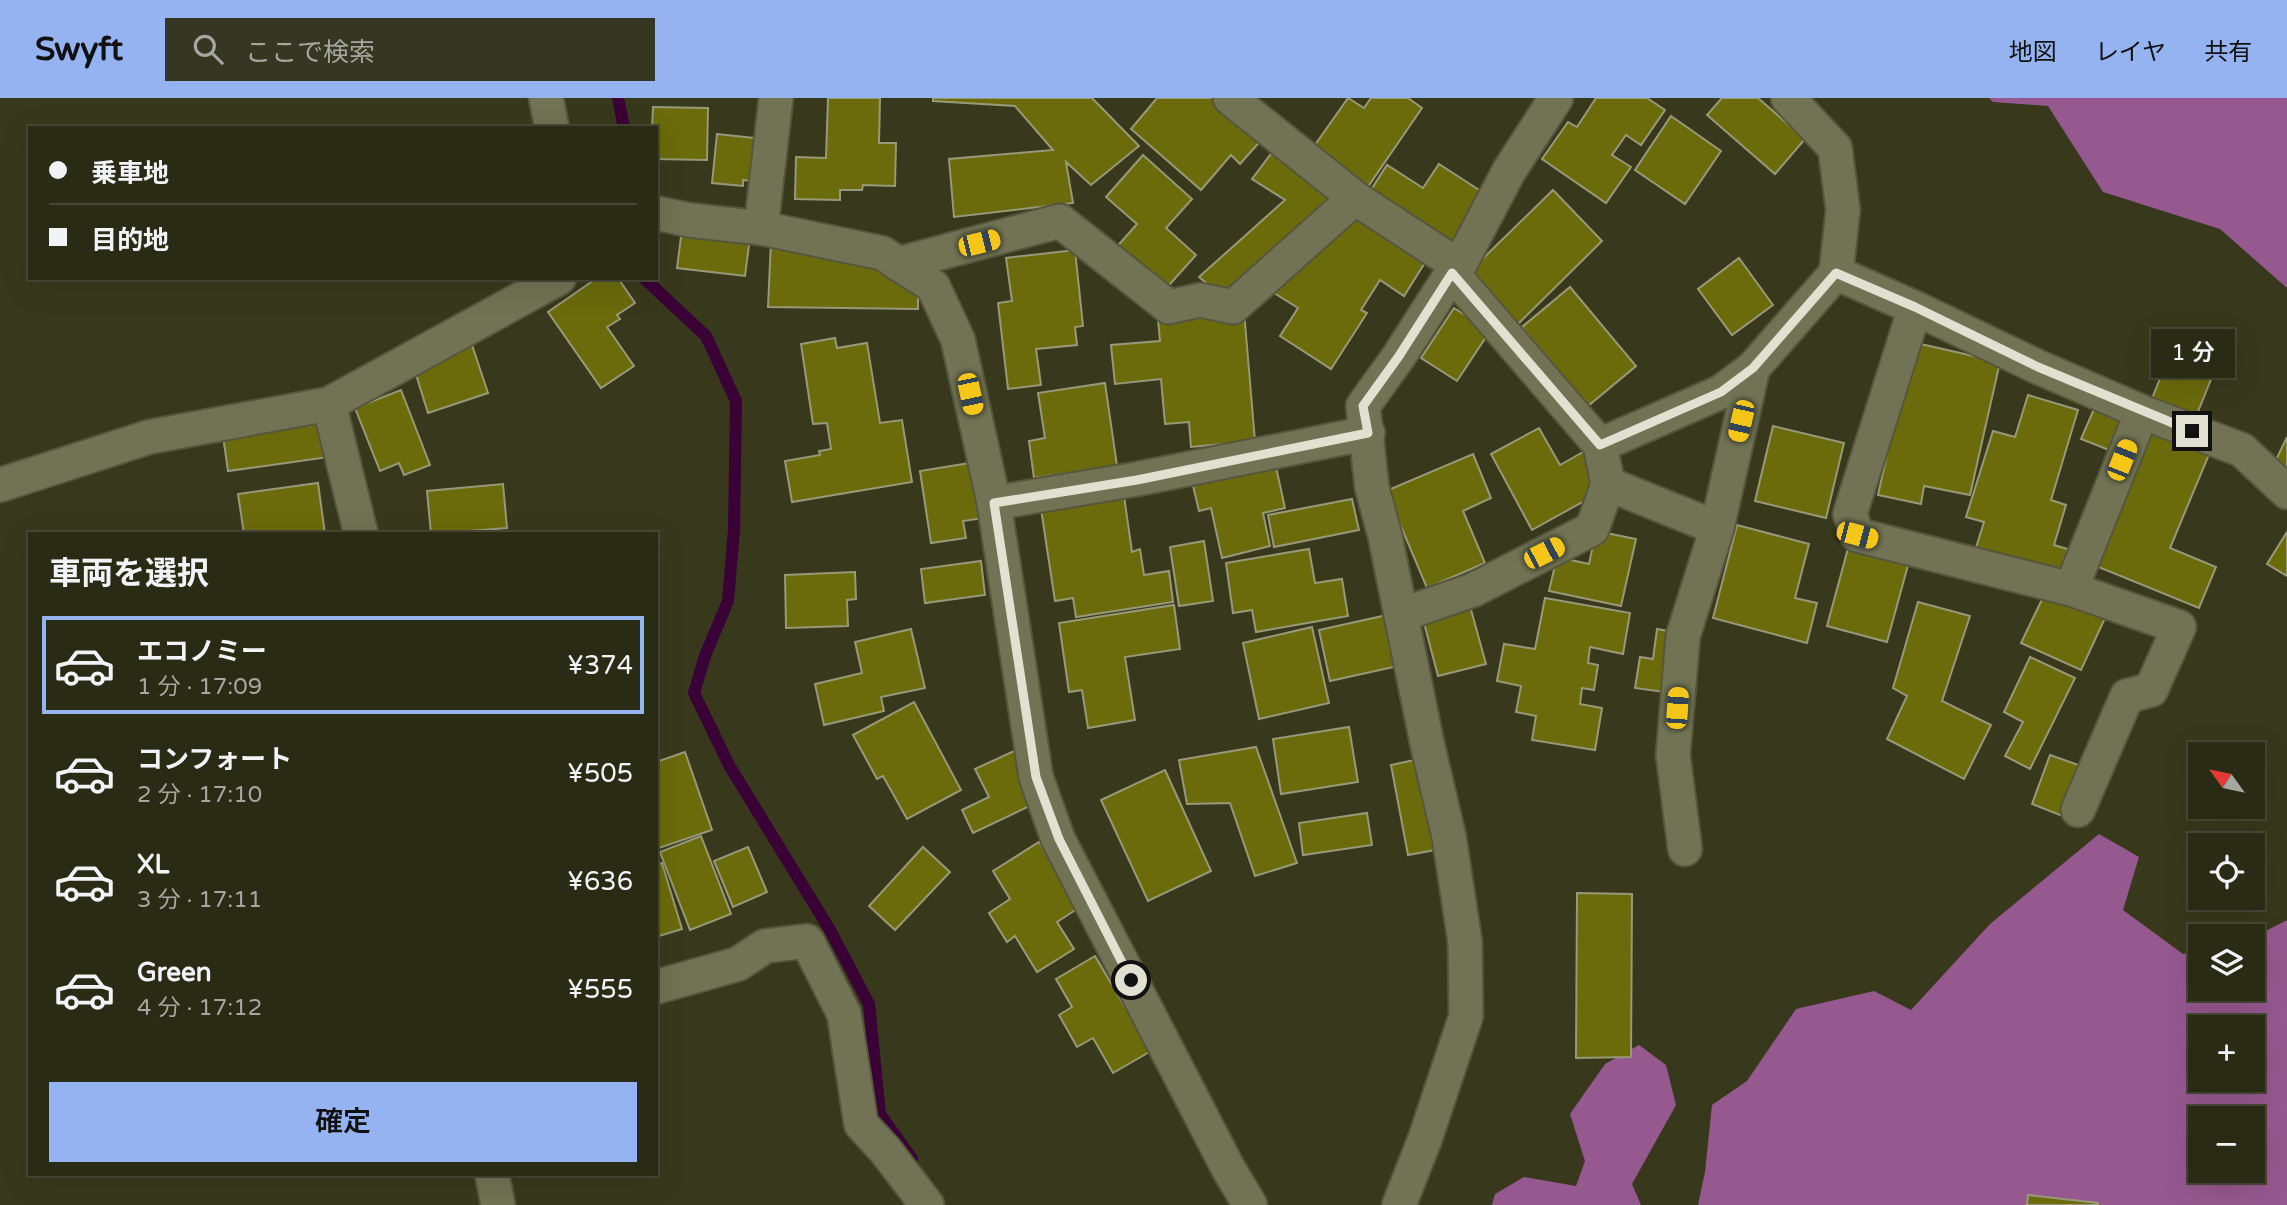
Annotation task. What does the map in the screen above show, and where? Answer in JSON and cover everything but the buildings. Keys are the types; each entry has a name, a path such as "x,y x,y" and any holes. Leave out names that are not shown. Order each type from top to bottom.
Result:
{"street":[{"path":"546,98 552,126"},
{"path":"761,228 776,98"},
{"path":"1230,98 1355,198 1455,270 1600,445 1608,484 1591,529 1473,590 1401,615"},
{"path":"1399,1205 1466,1016 1465,942 1449,837 1385,536 1372,488 1363,406 1455,270 1509,171 1556,98"},
{"path":"1600,445 1721,392 1753,368 1836,273 1843,210 1835,148 1788,98"},
{"path":"898,264 1060,222 1169,307 1200,300 1233,307 1355,198"},
{"path":"658,214 761,228 882,253 933,286 958,340 994,503 1036,777 1059,839 1228,1168 1250,1205"},
{"path":"1836,273 1915,307 2038,367 2142,412 2242,450 2287,492"},
{"path":"0,485 149,437 329,404 555,280"},
{"path":"1915,307 1850,513 1857,535 2071,589 2179,627 2151,690 2127,696 2078,810"},
{"path":"1685,849 1674,755 1683,636 1717,528 1753,368"},
{"path":"329,404 361,532"},
{"path":"2071,589 2142,412"},
{"path":"994,503 1137,480 1368,433"},
{"path":"1608,484 1717,528"},
{"path":"658,986 738,964 765,946 807,941 844,1014 862,1124 927,1205"},
{"path":"492,1176 498,1205"}],"shaded area":[{"path":"1989,98 2287,98 2287,288 2220,229 2103,192 2048,106 1993,102"},
{"path":"2099,834 2139,857 2123,910 2183,954 2188,953 2188,1001 2265,1001 2265,931 2287,920 2287,1205 1698,1205 1705,1172 1712,1105 1747,1081 1796,1009 1874,991 1911,1010 1990,924"},
{"path":"1639,1045 1666,1065 1676,1105 1632,1184 1641,1205 1492,1205 1495,1194 1524,1177 1576,1186 1585,1161 1570,1114 1605,1064"}],"waterway":[{"path":"618,98 624,126"},
{"path":"646,280 706,336 736,401 734,530 728,601 705,656 694,693 729,765 830,930 869,1004 880,1114 912,1159"}],"route":[{"path":"1131,980 1059,839 1036,777 994,503 1137,480 1368,433 1363,406 1399,356 1452,273 1600,445 1721,392 1753,368 1836,273 1915,307 2038,367 2192,431"}]}
